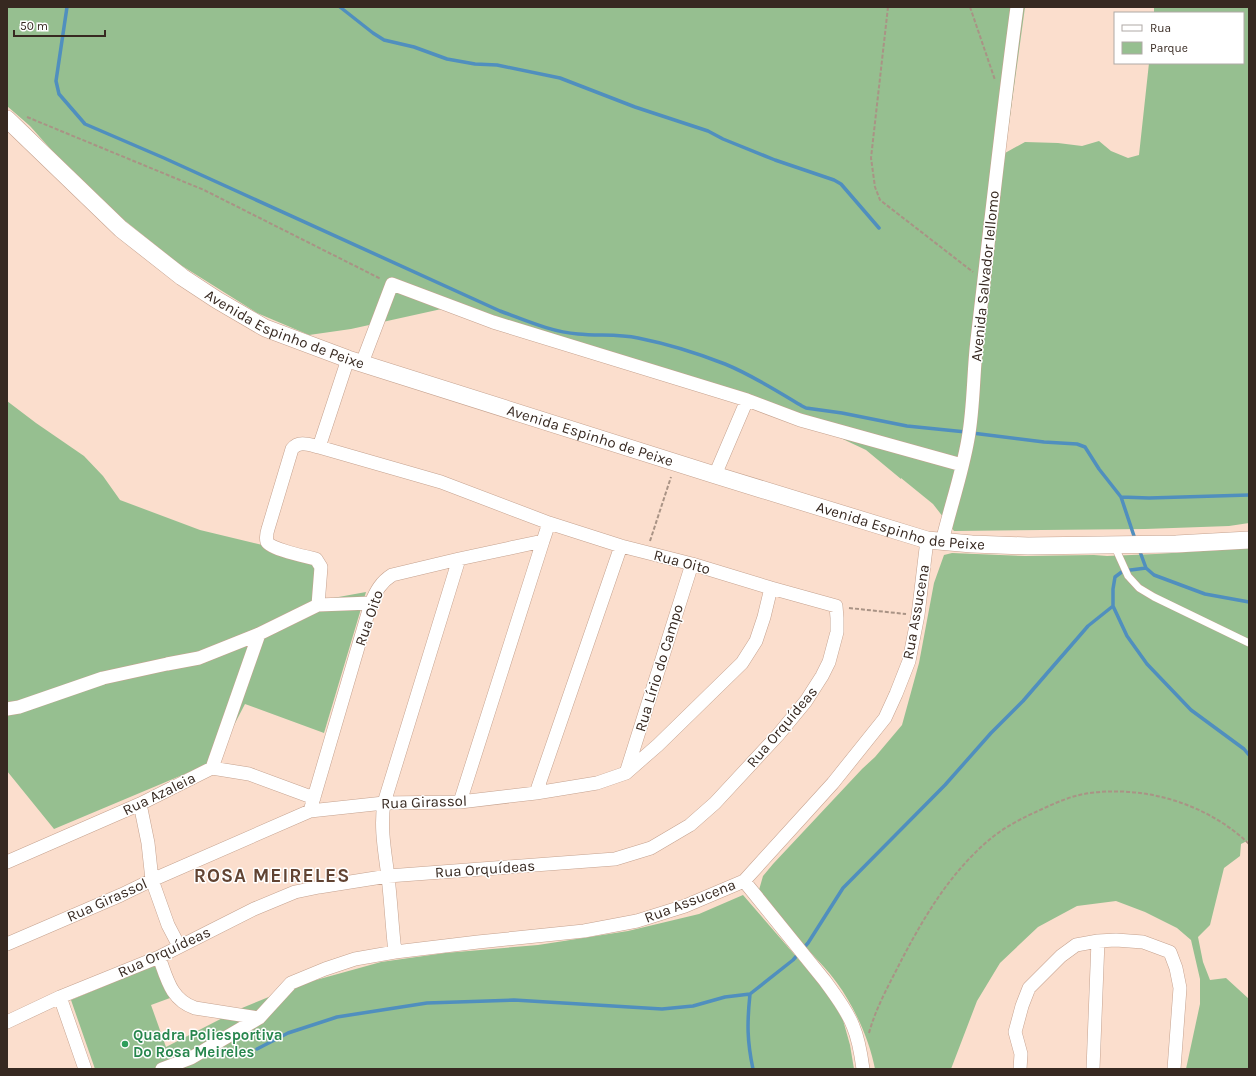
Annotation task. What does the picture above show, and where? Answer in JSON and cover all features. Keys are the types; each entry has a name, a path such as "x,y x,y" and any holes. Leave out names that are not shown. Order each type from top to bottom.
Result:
{"street":[{"name":"Avenida Salvador Iellomo","path":"935,541 950,509 968,440 1002,113 1017,7"},
{"name":"Avenida Espinho de Peixe","path":"14,117 16,127 121,229 182,277 217,300 265,328 355,361 715,475 935,541 1028,546 1176,544 1249,540"},
{"path":"319,447 355,361 392,284 493,322 747,400 800,420 962,465"},
{"path":"715,475 747,400"},
{"name":"Rua Oito","path":"318,605 321,567 316,559 274,547 267,541 268,529 292,449 298,444 303,443 442,482 549,523 621,546 692,564 836,606"},
{"path":"460,802 549,523"},
{"name":"Rua Oito","path":"310,811 371,603 377,588 384,580 392,575 543,541"},
{"name":"Rua Assucena","path":"162,1069 190,1058 259,1018 291,983 324,968 395,952 584,931 637,921 685,906 744,881 833,783 885,718 909,661 935,541"},
{"path":"536,793 621,546"},
{"path":"395,952 388,876 382,835 384,803 459,559"},
{"name":"Rua Lírio do Campo","path":"626,773 692,564"},
{"name":"Rua Girassol","path":"7,944 310,811 384,803 460,802 536,793 597,783 626,773 658,745 742,663 756,641 771,588"},
{"path":"7,709 19,707 104,678 199,658 259,634 318,605 371,603"},
{"name":"Rua Orquídeas","path":"7,1022 60,997 160,957 254,908 295,892 388,876 615,858 651,848 690,825 715,803 778,735 806,701 822,676 828,662 837,632 836,606"},
{"path":"212,768 259,634"},
{"name":"Rua Azaleia","path":"7,862 140,804 212,768 249,774 314,798"},
{"path":"140,804 148,843 152,880 168,925 179,946"},
{"path":"744,881 838,998 853,1025 860,1046 863,1069"},
{"path":"1093,1069 1098,941"},
{"path":"1020,1069 1021,1054 1015,1032 1022,1006 1029,988 1061,956 1076,945 1098,941 1130,941 1143,942 1170,952 1176,968 1180,988 1174,1069"},
{"path":"160,957 171,988 177,998 186,1005 195,1008 259,1018"},
{"path":"60,997 85,1069"}],"lane":[{"path":"1114,544 1128,576 1139,588 1154,597 1249,643"}],"path":[{"path":"888,7 871,158 875,187 880,200 984,281"},
{"path":"970,7 996,83"},
{"path":"14,117 204,190 392,284"},
{"path":"646,552 676,462"},
{"path":"836,606 918,616"},
{"path":"869,1034 879,1005 915,934 944,888 969,858 990,838 1024,817 1060,801 1083,794 1111,791 1134,792 1156,795 1202,812 1222,823 1249,844"}],"green space":[{"path":"7,7 1025,7 1005,153 1025,142 1058,143 1082,146 1099,141 1111,151 1128,158 1139,155 1149,64 1244,64 1244,12 1154,12 1154,7 1249,7 1249,523 1229,526 1145,529 954,531 933,504 866,450 811,424 446,308 351,329 309,335 257,313 179,264 89,192 30,126 7,106"},
{"path":"7,401 84,456 103,476 120,500 200,530 321,559 322,600 366,592 324,733 245,704 221,750 211,763 54,829 7,771"},
{"path":"1249,548 1249,840 1241,844 1240,856 1224,868 1210,925 1198,937 1203,962 1210,980 1226,978 1249,999 1249,1069 1186,1069 1200,1004 1200,979 1191,940 1177,928 1145,912 1116,901 1077,906 1038,927 1000,963 977,1001 951,1069 875,1069 873,1058 865,1036 855,1013 843,992 830,974 759,890 763,876 773,864 875,757 902,725 919,663 934,583 944,555 952,553 1025,556 1107,556"},
{"path":"743,895 826,991 843,1020 850,1045 854,1069 95,1069 71,1000 156,965 170,998 151,1005 166,1047 242,1008 298,985 381,962 445,953 538,945 628,931 699,914"}],"waterway":[{"path":"67,7 56,81 59,94 85,124 164,158 500,311 538,325 568,333 638,338 682,349 735,368 806,408 842,413 907,426 966,432"},
{"path":"340,7 384,40 414,47 447,59 475,64 497,65 560,78 635,107 708,131 723,139 775,160 834,180 841,184 879,228"},
{"path":"972,433 1044,442 1077,444 1085,447 1099,469 1121,497 1135,539"},
{"path":"1121,497 1149,498 1249,495"},
{"path":"1139,549 1146,568 1154,575 1205,594 1249,602"},
{"path":"1146,568 1123,571 1115,577 1113,606 1127,636 1147,664 1191,710 1244,749 1249,755"},
{"path":"257,1049 288,1033 337,1017 427,1003 514,1000 662,1009 693,1006 725,997 750,994 793,960 808,943 843,888 945,785 991,733 1023,701 1088,626 1113,606"},
{"path":"750,994 748,1032 753,1069"}],"place":[{"name":"Quadra Poliesportiva Do Rosa Meireles","path":"125,1044"}],"district":[{"name":"ROSA MEIRELES","path":"272,876"}]}
